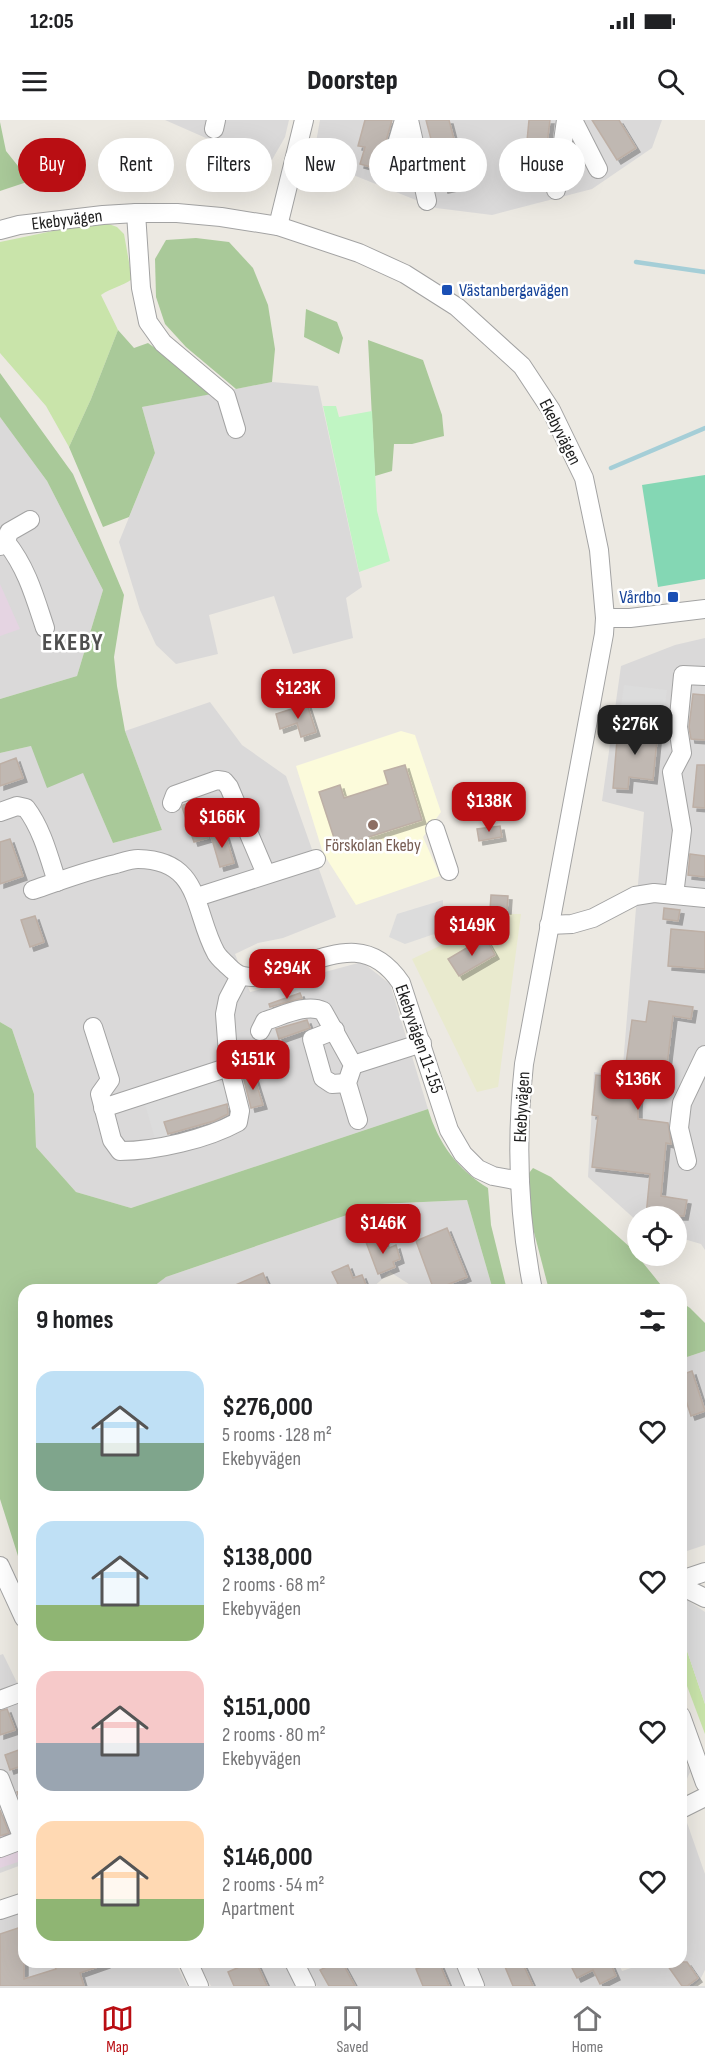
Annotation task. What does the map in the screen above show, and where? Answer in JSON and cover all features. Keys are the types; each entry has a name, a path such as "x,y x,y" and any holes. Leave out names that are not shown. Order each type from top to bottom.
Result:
{"street":[{"path":"278,226 304,120"},
{"path":"399,138 404,120"},
{"path":"409,120 427,201"},
{"path":"563,138 566,120"},
{"path":"573,120 598,169"},
{"path":"136,213 141,288 148,321 163,343 226,396 236,429"},
{"name":"Ekebyvägen","path":"0,230 103,215 136,213 199,215 278,226 350,250 405,274 457,307 522,366 551,410 584,478 599,550 605,618 604,634 524,1064 519,1107 520,1181 524,1238 532,1284"},
{"path":"30,520 4,534 27,575 45,628"},
{"path":"605,618 630,618 705,609"},
{"path":"674,895 682,830 672,772 682,753 678,727 684,675 705,676"},
{"path":"172,803 175,795 217,780 224,781 229,787 266,874"},
{"path":"0,812 17,806 26,808 44,842 57,882"},
{"path":"435,829 449,871"},
{"path":"33,890 102,867 137,859 162,862 181,873 197,897 216,954 240,976 228,999 225,1014 231,1075 240,1112 238,1122 165,1147 120,1151 112,1140 100,1094 110,1080 93,1027"},
{"path":"197,897 315,859"},
{"path":"549,926 572,924 593,918 635,896 654,893 705,898"},
{"name":"Ekebyvägen 11-155","path":"240,976 253,977 275,973 344,952 366,954 382,960 402,983 449,1130 463,1154 478,1169 494,1176 520,1181"},
{"path":"260,1031 266,1021 312,1008 323,1011 353,1065 346,1083 358,1120"},
{"path":"335,1030 312,1039 323,1078 332,1084 346,1083"},
{"path":"353,1065 422,1043"},
{"path":"687,1161 679,1128 682,1103 705,1054"},
{"path":"104,1108 231,1075"},
{"path":"0,1566 18,1602"},
{"path":"687,1578 705,1572"},
{"path":"687,1589 705,1598"},
{"path":"0,1700 18,1693"},
{"path":"687,1733 705,1783"},
{"path":"0,1779 18,1824"},
{"path":"687,1806 705,1797"},
{"path":"0,1848 18,1841"},
{"path":"0,1910 18,1904"},
{"path":"191,1968 199,1986"},
{"path":"297,1968 306,1986"},
{"path":"468,1968 475,1986"}],"shaded area":[{"path":"165,120 289,120 285,137 272,160 272,138 206,138"},
{"path":"320,120 662,120 652,148 592,189 585,191 585,138 499,138 499,192 580,192 492,215 436,208 396,192 487,192 487,138 369,138 369,181 357,177 357,138 317,138"},
{"path":"272,382 318,386 362,587 346,598 353,638 293,654 274,596 209,615 218,654 176,664 156,645 140,610 119,542 155,453 142,407"},
{"path":"0,417 47,481 103,590 77,676 0,699"},
{"path":"0,584 20,629 0,636"},
{"path":"705,638 705,1250 701,1244 687,1240 687,1206 627,1206 627,1212 588,1177 594,1072 622,1077 644,812 602,801 621,666 675,645"},
{"path":"624,685 667,690 663,720 620,714"},
{"path":"210,702 242,745 286,776 336,917 283,938 258,943 235,954 250,992 362,962 390,984 428,1109 131,1208 76,1192 36,1147 34,1094 12,1029 0,1022 0,753 31,746 83,772 113,843 162,830 125,731"},
{"name":"Förskolan Ekeby","path":"401,731 415,735 441,812 423,837 440,876 356,905 323,853 296,766"},
{"path":"443,900 443,931 405,944 389,937 397,914"},
{"path":"457,914 521,914 498,1087 477,1092 412,959 446,943 450,921"},
{"path":"227,1078 235,1102 164,1122 168,1135 155,1139 145,1104"},
{"path":"467,1200 491,1284 409,1284 390,1272 377,1284 157,1284 166,1277 379,1204"},
{"path":"705,1351 705,1545 687,1551 687,1357"},
{"path":"687,1600 705,1612 705,1704 687,1651"},
{"path":"3,1654 18,1685 18,1866 0,1873 0,1655"},
{"path":"18,1822 18,1862 0,1868 0,1829"},
{"path":"687,1823 705,1874 705,1970 700,1980 693,1986 482,1986 474,1968 621,1968 622,1971 631,1968 687,1968"},
{"path":"18,1900 18,1968 178,1968 187,1986 0,1986 0,1904"},
{"path":"201,1968 288,1968 297,1986 211,1986"},
{"path":"307,1968 458,1968 466,1986 317,1986"}],"green space":[{"path":"0,122 6,151 18,166 18,185 0,191"},
{"path":"106,223 117,227 124,234 132,279 101,295 118,330 69,447 46,406 0,353 0,242 72,227"},
{"path":"196,238 229,242 253,268 268,305 275,349 272,382 236,389 186,347 165,324 156,297 155,259 166,240"},
{"path":"306,309 337,322 343,338 339,354 304,337"},
{"path":"118,330 134,348 148,343 217,393 142,407 155,453 129,517 103,527 69,447"},
{"path":"368,340 423,360 442,415 444,436 412,444 394,444 392,471 375,476"},
{"path":"0,373 73,474 124,595 114,657 117,686 125,731 162,830 113,843 83,773 47,788 31,746 0,753 0,699 77,676 103,590 47,481 0,417"},
{"path":"323,406 336,406 339,417 372,411 377,511 390,561 359,572"},
{"path":"705,475 705,579 658,587 642,485"},
{"path":"0,1022 12,1029 34,1094 36,1147 76,1192 131,1208 428,1109 437,1133 450,1154 467,1173 488,1188 491,1225 506,1284 491,1284 467,1200 379,1204 166,1277 157,1284 18,1284 18,1556 0,1499"},
{"path":"533,1168 551,1177 627,1244 627,1266 646,1266 660,1284 547,1284 530,1217 529,1173"},
{"path":"687,1306 705,1323 705,1351 687,1357"},
{"path":"687,1651 705,1704 705,1734 687,1686"}],"building":[{"path":"365,120 392,120 387,138 369,138 369,166 360,164 365,147 358,146"},
{"path":"426,120 449,120 454,138 431,138"},
{"path":"529,120 550,120 548,138 527,138"},
{"path":"592,120 619,120 636,148 617,160"},
{"path":"693,694 705,695 705,740 691,739 689,727"},
{"path":"307,704 316,732 301,737 297,723 280,729 276,714"},
{"path":"618,728 658,730 653,780 629,777 628,789 613,788"},
{"path":"16,758 23,778 0,786 0,764"},
{"path":"405,765 422,820 337,847 319,792 340,785 344,798 388,784 384,771"},
{"path":"697,765 705,765 705,808 693,807"},
{"path":"195,801 208,838 194,842 182,807"},
{"path":"500,826 502,837 479,841 477,829"},
{"path":"224,831 234,863 220,867 211,836"},
{"path":"10,839 23,876 0,884 0,842"},
{"path":"690,854 705,856 705,877 688,875"},
{"path":"491,895 508,896 507,910 490,910"},
{"path":"664,908 680,910 678,921 663,919"},
{"path":"35,916 44,942 30,947 21,920"},
{"path":"671,929 705,932 705,969 668,966"},
{"path":"485,937 495,955 459,976 448,959"},
{"path":"300,993 302,998 270,1007 269,1004"},
{"path":"649,1001 693,1007 691,1019 673,1016 667,1065 642,1061 638,1105 638,1119 668,1123 671,1144 666,1143 661,1196 687,1200 686,1206 647,1206 650,1174 592,1167 598,1116 592,1115 596,1075 624,1078 632,1020 646,1022"},
{"path":"307,1020 310,1028 279,1039 276,1029"},
{"path":"253,1073 263,1105 251,1108 243,1076"},
{"path":"227,1104 228,1114 214,1121 168,1134 164,1122"},
{"path":"447,1228 467,1277 449,1284 432,1284 416,1241"},
{"path":"383,1237 387,1249 396,1245 400,1259 393,1262 395,1267 378,1274 366,1242"},
{"path":"348,1265 353,1278 362,1275 366,1284 338,1284 332,1272"},
{"path":"263,1273 268,1284 238,1284"},
{"path":"692,1371 705,1411 691,1416 687,1404 687,1373"},
{"path":"7,1709 15,1730 0,1735 0,1711"},
{"path":"18,1750 18,1767 10,1770 5,1755"},
{"path":"0,1810 9,1833 0,1836"},
{"path":"18,1928 18,1968 24,1968 24,1979 56,1968 94,1968 80,1973 84,1986 0,1986 0,1934"},
{"path":"687,1962 698,1978 687,1986 682,1986 669,1968 687,1968"},
{"path":"237,1968 259,1968 267,1986 234,1986 228,1972"},
{"path":"345,1968 355,1986 329,1986 320,1970"},
{"path":"442,1968 449,1986 423,1986 416,1969"},
{"path":"506,1968 525,1968 533,1986 513,1986"},
{"path":"572,1968 613,1968 616,1976 600,1984 593,1970 577,1978"}],"waterway":[{"path":"636,262 705,272"},
{"path":"611,468 705,428"}],"place":[{"name":"Västanbergavägen","path":"447,290"},
{"name":"Vårdbo","path":"673,597"},
{"name":"Förskolan Ekeby","path":"373,825"}],"district":[{"name":"EKEBY","path":"73,642"}]}
